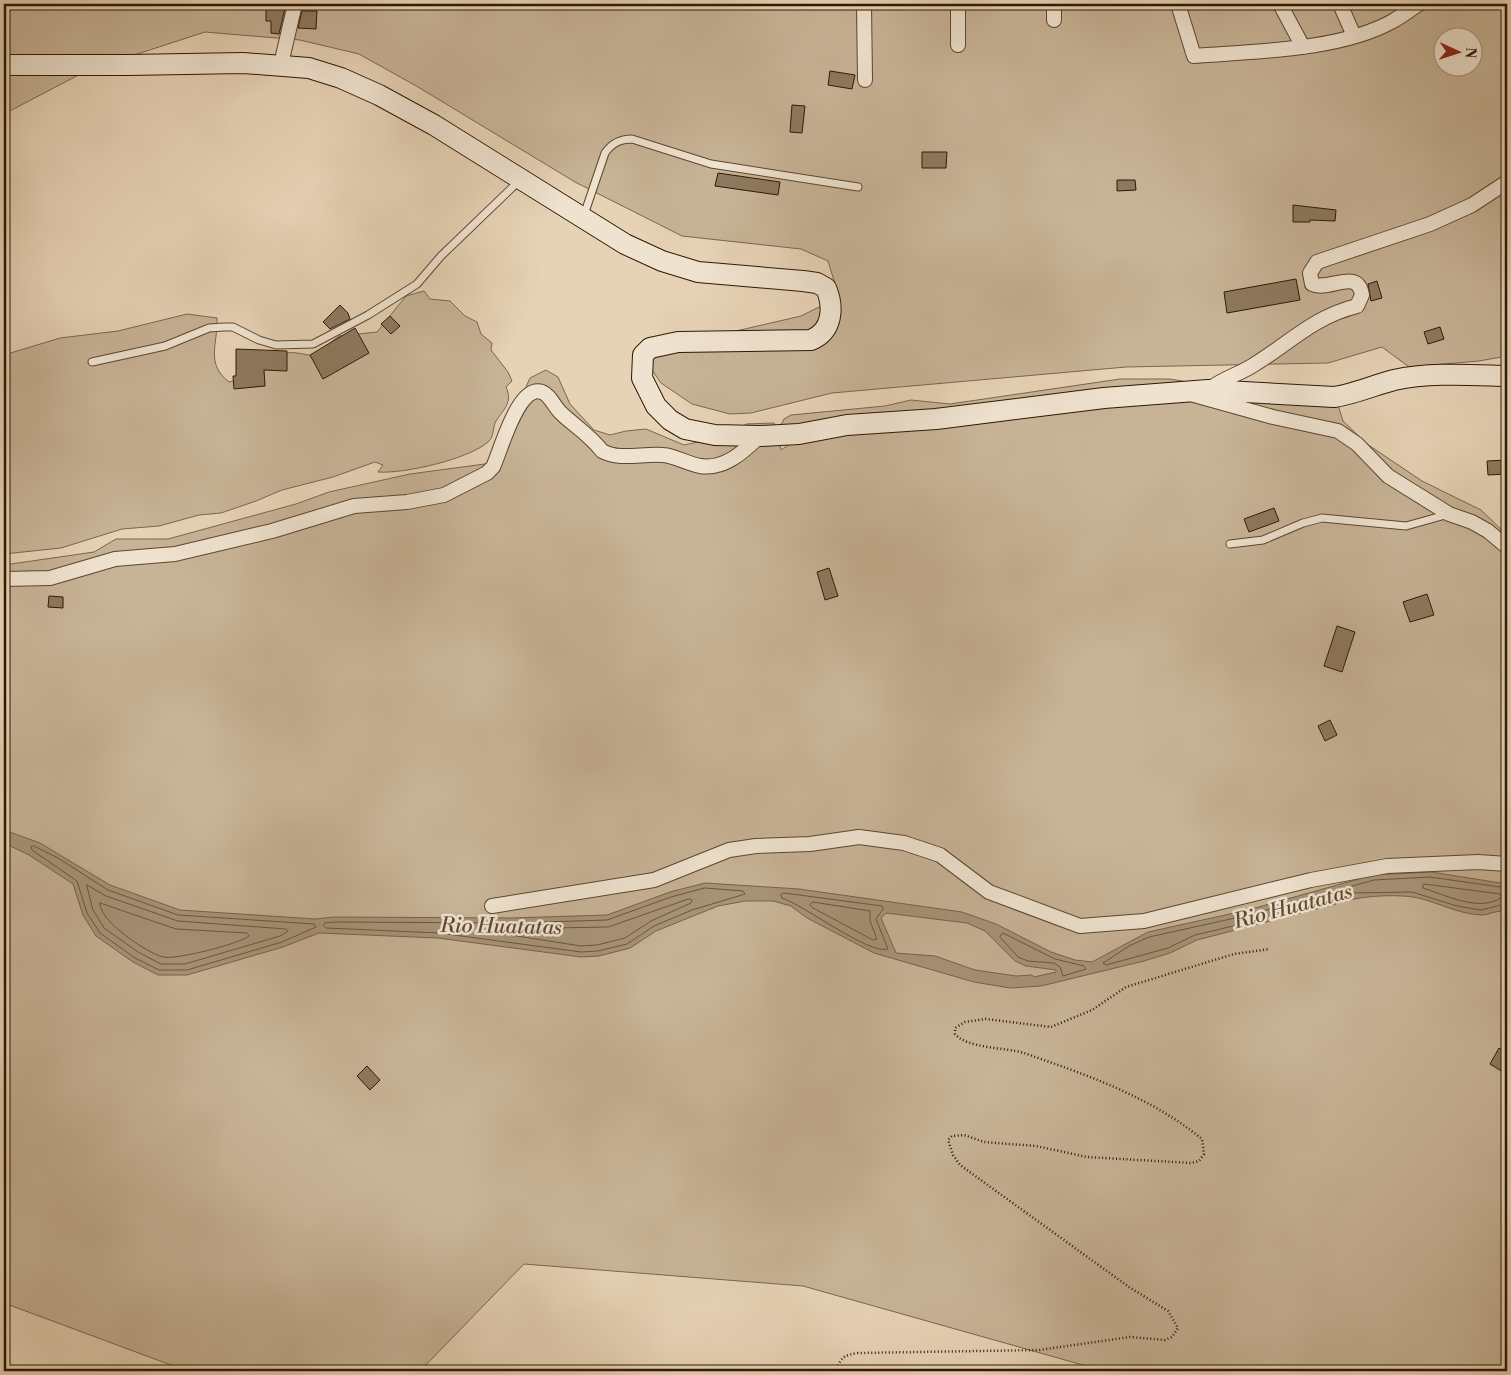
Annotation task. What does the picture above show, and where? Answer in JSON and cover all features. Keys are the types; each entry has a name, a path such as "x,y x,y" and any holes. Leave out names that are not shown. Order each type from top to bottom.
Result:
{"street":[{"path":"281,64 295,4"},
{"path":"864,4 865,80"},
{"path":"958,4 958,45"},
{"path":"1054,4 1054,20"},
{"path":"1178,4 1194,56 1303,47 1354,36 1392,21 1419,4"},
{"path":"1280,4 1303,47"},
{"path":"1340,4 1354,36"},
{"path":"4,64 281,64 309,68 333,75 379,95 471,146 521,180 625,244 662,261 698,272 803,281 817,283 826,288 831,301 826,329 820,336 811,340 678,342 650,348 643,355 642,378 646,390 656,406 670,420 685,429 715,434 760,436 799,434 847,425 936,419 1104,398 1208,390 1334,397 1349,395 1403,379 1442,376 1507,376"},
{"path":"1208,390 1222,379 1251,367 1318,320 1357,306 1362,295 1360,288 1355,282 1348,280 1325,287 1312,284 1310,273 1317,262 1430,224 1472,205 1507,182"},
{"path":"4,579 50,578 115,559 174,554 272,532 354,506 407,502 444,494 487,473 493,467 521,400 532,392 540,392 546,395 558,410 602,451 610,455 664,455 701,466 714,465 736,458 760,436"},
{"path":"1186,392 1219,403 1338,431 1357,444 1388,476 1449,514 1472,522 1488,531 1507,547"},
{"path":"492,906 654,880 729,850 756,846 810,844 858,838 904,842 940,855 989,892 1080,926 1144,922 1312,880 1388,866 1478,862 1507,864"}],"lane":[{"path":"583,218 605,153 610,146 622,139 632,139 711,164 858,187"},
{"path":"92,362 165,346 209,328 233,327 259,340 276,345 314,344 368,315 417,284 454,243 521,180"},
{"path":"1230,544 1263,540 1303,523 1322,518 1406,526 1449,514"}],"path":[{"path":"840,1371 837,1369 840,1360 844,1356 858,1353 979,1353 1040,1350 1105,1339 1130,1337 1165,1340 1172,1337 1178,1328 1168,1311 1129,1287 960,1165 953,1155 948,1140 952,1136 964,1135 984,1142 1036,1146 1088,1158 1191,1163 1199,1161 1204,1154 1202,1139 1182,1123 1124,1090 1013,1050 962,1040 955,1034 955,1028 965,1022 986,1019 1051,1028 1092,1010 1126,987 1234,954 1270,949"}],"shaded area":[{"path":"4,4 1507,4 1507,356 1479,361 1409,367 1382,347 1328,363 1126,367 832,393 751,413 730,414 692,404 661,383 648,364 654,350 801,316 829,302 835,284 828,261 801,249 682,236 575,182 418,87 359,54 300,40 205,32 88,70 4,114"},
{"path":"424,291 430,299 450,301 465,316 477,322 481,334 492,343 491,350 508,372 512,381 506,387 509,397 508,401 505,409 496,421 492,437 479,448 436,464 403,471 378,472 383,465 375,462 333,477 282,490 221,513 199,515 159,526 122,529 61,548 4,554 4,355 60,338 118,331 187,314 217,318 215,361 217,368 229,382 243,377 265,361 278,355 300,353 314,356 339,336 377,332 406,296"},
{"path":"546,370 558,377 570,404 594,430 610,435 646,429 684,445 735,434 746,424 774,423 781,450 790,444 781,425 784,419 791,415 885,406 911,400 950,404 1120,379 1169,379 1338,405 1343,421 1367,444 1422,481 1481,510 1507,535 1507,1371 1104,1371 803,1286 524,1264 420,1371 187,1371 4,1303 4,565 94,552 116,539 168,539 296,504 329,492 410,474 492,463 530,378"}],"water":[{"name":"Rio Huatatas","path":"4,830 40,843 110,885 180,910 315,919 335,917 511,918 607,915 670,892 705,883 799,889 962,912 996,924 1051,952 1075,960 1092,962 1148,932 1248,910 1373,875 1431,872 1507,884 1505,891 1507,912 1500,911 1481,915 1463,912 1413,897 1363,897 1197,940 1170,953 1144,961 1041,986 1010,988 974,982 874,953 807,918 791,906 773,901 745,901 718,906 656,931 630,948 599,956 581,957 438,938 319,933 283,947 187,975 158,975 133,962 96,936 83,915 73,884 29,855 4,843","holes":["886,913 967,923 985,931 1015,961 1026,966 1056,970 1056,972 1034,977 1032,975 1016,976 975,970 935,956 896,953 881,918"]}],"building":[{"path":"266,4 286,4 279,34 271,33 271,21 266,21"},
{"path":"302,11 317,11 316,29 298,28"},
{"path":"830,71 855,75 852,89 828,85"},
{"path":"792,105 805,106 802,133 790,132"},
{"path":"922,152 947,152 946,168 922,168"},
{"path":"718,173 780,182 778,195 715,186"},
{"path":"1117,180 1135,180 1136,190 1117,191"},
{"path":"1293,205 1336,210 1335,221 1310,220 1310,222 1293,222"},
{"path":"1296,279 1300,300 1227,313 1224,292"},
{"path":"1377,281 1382,298 1371,301 1368,284"},
{"path":"340,305 348,313 350,319 330,329 323,322"},
{"path":"390,316 400,326 391,334 381,324"},
{"path":"1440,327 1444,339 1428,344 1424,332"},
{"path":"355,328 369,353 323,379 310,355"},
{"path":"236,349 287,351 287,371 264,370 265,386 234,389 233,376 236,376"},
{"path":"1507,460 1507,474 1488,475 1487,461"},
{"path":"1274,508 1279,521 1249,532 1244,519"},
{"path":"829,568 838,596 825,600 817,572"},
{"path":"1427,594 1434,615 1410,622 1403,602"},
{"path":"49,596 63,597 63,608 48,607"},
{"path":"1337,626 1355,632 1342,672 1324,666"},
{"path":"1330,720 1337,735 1325,741 1318,726"},
{"path":"1499,1048 1507,1053 1507,1063 1503,1072 1490,1064"},
{"path":"367,1066 380,1080 370,1090 357,1076"}]}
